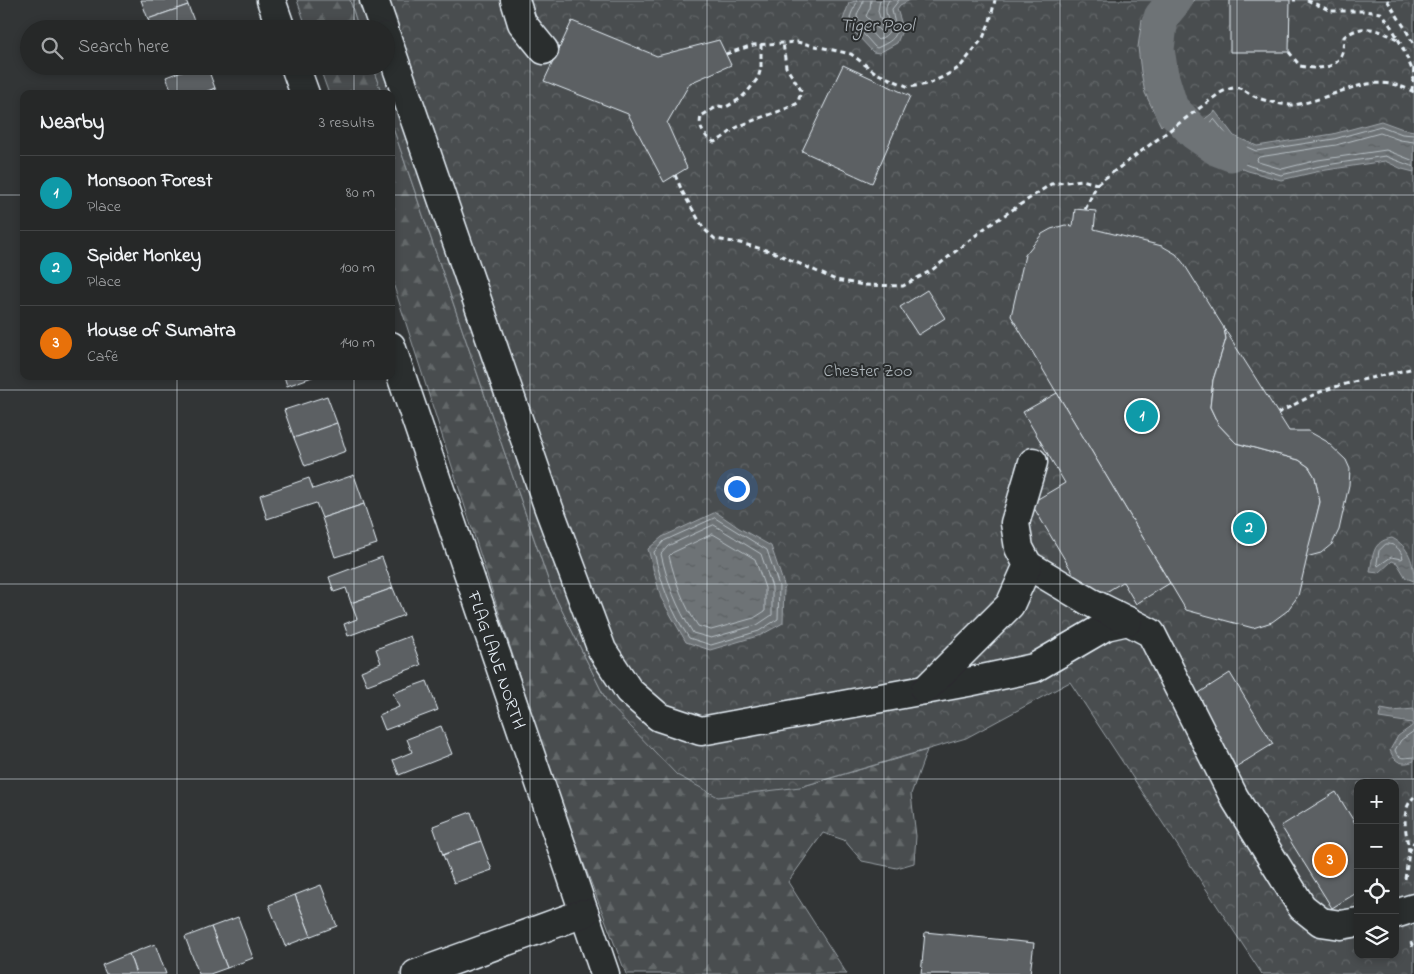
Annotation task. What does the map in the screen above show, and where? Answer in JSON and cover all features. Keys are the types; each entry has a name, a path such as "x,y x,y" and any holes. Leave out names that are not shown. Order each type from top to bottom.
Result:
{"street":[{"path":"271,0 278,20"},
{"path":"374,0 381,20"},
{"path":"515,0 522,23 544,50"},
{"path":"395,62 548,506 602,650 629,692 659,718 701,732 1034,668 1106,626 1128,620"},
{"path":"298,75 304,90"},
{"name":"FLAG LANE NORTH","path":"395,358 605,974"},
{"path":"1033,462 1015,523 1019,548 1028,565 1090,602 1151,633 1234,797 1302,907 1321,922 1341,925 1354,923"},
{"path":"925,690 1010,605 1028,565"},
{"path":"1399,913 1414,908"},
{"path":"416,974 584,912"}],"path":[{"path":"726,54 738,48 761,44 797,42 851,54 876,73 909,87 928,84 960,67 983,38 990,21 995,0"},
{"path":"1307,0 1331,11 1381,13 1400,40 1413,72"},
{"path":"1387,0 1414,45"},
{"path":"1289,52 1300,66 1321,68 1330,67 1336,63 1342,54 1344,36 1353,30 1376,29 1400,40"},
{"path":"761,44 761,68 758,78 748,91 740,99 726,106 718,106 701,116 699,122 701,130 705,137 714,142 722,140 726,134 740,125 782,111 798,103 801,90 786,67 783,42"},
{"path":"1085,210 1097,184 1232,86 1247,90 1258,98 1290,105 1354,86 1373,83 1393,84 1413,91 1414,66"},
{"path":"675,175 704,229 715,239 740,243 773,252 836,280 864,285 903,286 932,270 985,228 1051,184 1082,180 1097,184"},
{"path":"1278,413 1319,393 1358,380 1382,377 1413,368"},
{"path":"1409,852 1404,820 1405,809 1414,797"}],"green space":[{"path":"297,0 350,0 356,20 304,20"},
{"name":"Chester Zoo","path":"350,0 1414,0 1414,974 1262,974 1070,682 966,738 800,787 718,797 677,775 607,702 551,588 395,134 395,90 381,90 375,75 395,75 395,20 356,20"},
{"path":"322,75 375,75 381,90 328,90"},
{"path":"395,134 551,588 607,702 800,787 927,750 911,794 916,836 914,863 897,868 862,861 844,840 823,833 788,882 847,974 626,974 559,799 395,289"}],"water":[{"name":"Tiger Pool","path":"859,0 910,0 900,5 897,9 903,28 897,43 879,53 873,52 843,20 849,3"},
{"path":"1158,0 1194,0 1177,17 1172,28 1169,50 1176,83 1185,104 1161,126 1145,93 1138,47 1142,19"},
{"path":"1215,111 1234,136 1257,146 1333,134 1381,121 1414,131 1414,172 1385,161 1320,171 1281,180 1248,171 1203,153 1179,139"},
{"path":"716,512 739,528 771,546 784,585 783,623 761,635 710,650 686,642 661,598 648,549 662,537"},
{"path":"1392,538 1398,541 1406,550 1412,562 1414,581 1406,578 1397,563 1392,561 1379,573 1370,572 1373,555 1377,546 1381,542"},
{"path":"1381,709 1392,711 1414,709 1414,761 1399,762 1390,750 1398,736 1412,726 1412,723 1379,718"}],"building":[{"path":"141,0 186,0 188,5 148,19"},
{"path":"1230,0 1290,0 1289,52 1230,52"},
{"path":"188,5 194,20 148,20"},
{"path":"572,21 657,56 719,40 731,65 690,83 667,123 687,168 664,182 628,114 544,81"},
{"path":"843,65 910,96 872,183 802,151"},
{"path":"171,75 210,75 215,88 210,90 171,90 166,77"},
{"path":"1075,209 1096,211 1094,229 1162,246 1176,254 1224,328 1226,339 1213,380 1210,407 1218,424 1236,443 1299,460 1309,467 1315,477 1320,502 1298,596 1287,611 1272,622 1253,628 1186,610 1011,316 1025,255 1042,234 1065,225 1073,226"},
{"path":"927,290 945,318 918,335 900,307"},
{"path":"1224,328 1289,431 1308,431 1326,441 1346,460 1350,469 1349,485 1339,530 1332,544 1321,553 1306,557 1320,502 1315,477 1309,467 1299,460 1236,443 1218,424 1210,407 1213,380 1226,339"},
{"path":"285,380 304,380 287,386"},
{"path":"1057,393 1170,583 1136,604 1123,582 1106,592 1080,585 1031,503 1065,483 1023,412"},
{"path":"327,396 337,423 294,438 284,410"},
{"path":"337,423 346,451 305,466 294,438"},
{"path":"354,475 364,504 322,518 316,503 267,519 260,495 309,478 313,489"},
{"path":"364,504 377,544 335,557 322,518"},
{"path":"382,557 393,588 351,603 346,588 334,592 329,577"},
{"path":"393,588 404,615 348,636 344,624 357,619 351,603"},
{"path":"410,636 421,665 367,685 361,671 381,663 376,649"},
{"path":"1230,673 1273,744 1234,768 1191,698"},
{"path":"427,681 438,710 385,730 379,715 399,707 393,693"},
{"path":"441,726 452,754 399,775 393,760 412,752 407,739"},
{"path":"1336,792 1354,821 1354,894 1332,908 1281,826"},
{"path":"471,812 481,841 443,855 433,826"},
{"path":"481,841 492,870 454,883 443,855"},
{"path":"321,885 337,926 311,936 295,895"},
{"path":"295,895 311,936 285,946 269,905"},
{"path":"238,917 253,958 227,968 211,927"},
{"path":"211,927 227,968 210,974 199,974 185,937"},
{"path":"925,932 1034,943 1030,974 921,974"},
{"path":"155,944 166,974 136,974 129,954"},
{"path":"129,954 136,974 106,974 102,965"}],"waterway":[{"path":"1175,0 1161,17 1157,49 1161,75 1171,108 1195,133 1218,149 1231,154"}],"place":[{"name":"Monsoon Forest","path":"1142,416"},
{"name":"Spider Monkey","path":"1249,528"},
{"name":"House of Sumatra","path":"1330,860"}]}
